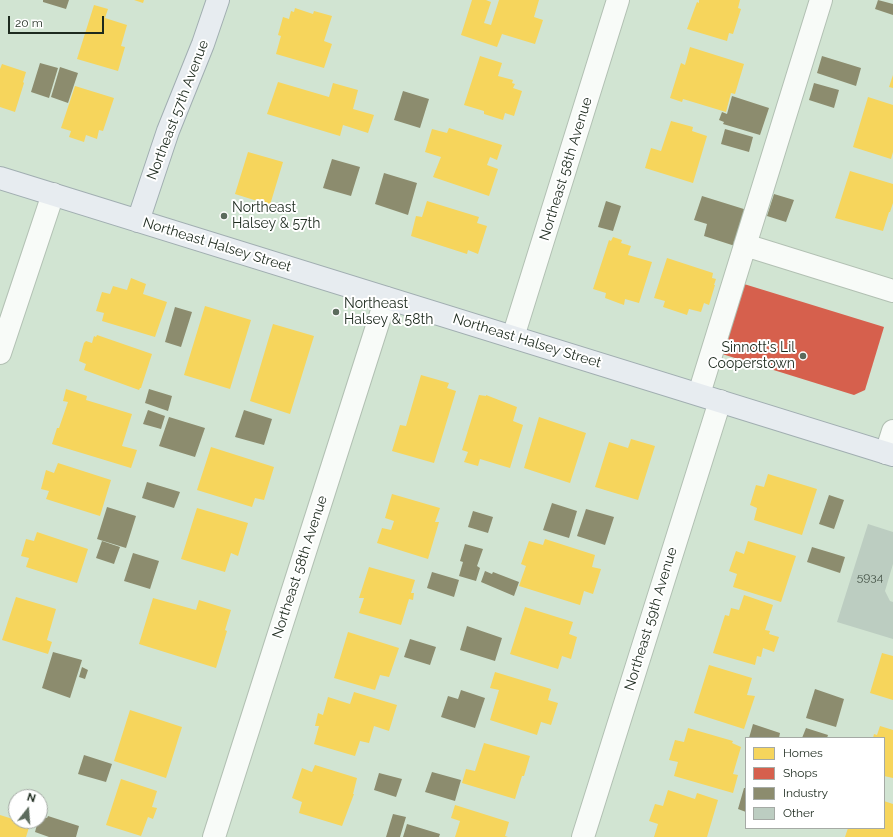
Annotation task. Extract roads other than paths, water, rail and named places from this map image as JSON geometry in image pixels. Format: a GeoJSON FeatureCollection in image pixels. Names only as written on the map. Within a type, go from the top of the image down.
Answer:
{"type":"FeatureCollection","features":[{"type":"Feature","properties":{"kind":"main road","name":"Northeast 57th Avenue"},"geometry":{"type":"LineString","coordinates":[[138,221],[168,130],[203,44],[218,0]]}},
{"type":"Feature","properties":{"kind":"main road","name":"Northeast Halsey Street"},"geometry":{"type":"LineString","coordinates":[[0,178],[890,454]]}},
{"type":"Feature","properties":{"kind":"street","name":"Northeast 58th Avenue"},"geometry":{"type":"LineString","coordinates":[[513,337],[618,0]]}},
{"type":"Feature","properties":{"kind":"street"},"geometry":{"type":"LineString","coordinates":[[699,394],[820,0]]}},
{"type":"Feature","properties":{"kind":"street"},"geometry":{"type":"LineString","coordinates":[[0,353],[53,194]]}},
{"type":"Feature","properties":{"kind":"street"},"geometry":{"type":"LineString","coordinates":[[745,245],[893,291]]}},
{"type":"Feature","properties":{"kind":"street","name":"Northeast 58th Avenue"},"geometry":{"type":"LineString","coordinates":[[214,837],[386,298]]}},
{"type":"Feature","properties":{"kind":"street","name":"Northeast 59th Avenue"},"geometry":{"type":"LineString","coordinates":[[583,837],[720,401]]}},
{"type":"Feature","properties":{"kind":"street"},"geometry":{"type":"LineString","coordinates":[[890,454],[893,431]]}},
{"type":"Feature","properties":{"kind":"place","name":"Northeast Halsey & 57th"},"geometry":{"type":"Point","coordinates":[224,216]}},
{"type":"Feature","properties":{"kind":"place","name":"Northeast Halsey & 58th"},"geometry":{"type":"Point","coordinates":[336,312]}},
{"type":"Feature","properties":{"kind":"place","name":"Sinnott's Lil Cooperstown"},"geometry":{"type":"Point","coordinates":[803,356]}}]}
